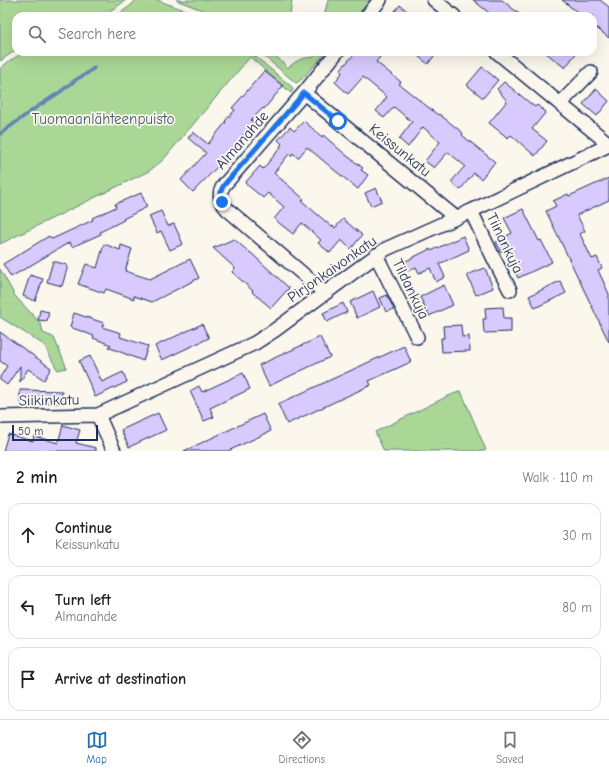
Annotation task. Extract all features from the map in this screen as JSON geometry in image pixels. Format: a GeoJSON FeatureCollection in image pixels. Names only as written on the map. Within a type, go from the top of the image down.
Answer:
{"type":"FeatureCollection","features":[{"type":"Feature","properties":{"kind":"street"},"geometry":{"type":"LineString","coordinates":[[370,12],[380,0]]}},
{"type":"Feature","properties":{"kind":"street"},"geometry":{"type":"LineString","coordinates":[[434,0],[449,12]]}},
{"type":"Feature","properties":{"kind":"street","name":"Almanahde"},"geometry":{"type":"LineString","coordinates":[[325,293],[227,209],[223,205],[220,197],[224,185],[304,93],[334,56]]}},
{"type":"Feature","properties":{"kind":"street"},"geometry":{"type":"LineString","coordinates":[[502,56],[609,144]]}},
{"type":"Feature","properties":{"kind":"street"},"geometry":{"type":"LineString","coordinates":[[560,104],[591,72]]}},
{"type":"Feature","properties":{"kind":"street","name":"Keissunkatu"},"geometry":{"type":"LineString","coordinates":[[304,93],[456,218]]}},
{"type":"Feature","properties":{"kind":"street","name":"Pirjonkaivonkatu"},"geometry":{"type":"LineString","coordinates":[[98,415],[255,343],[275,330],[376,255],[609,144]]}},
{"type":"Feature","properties":{"kind":"street","name":"Tiinankuja"},"geometry":{"type":"LineString","coordinates":[[471,211],[510,290]]}},
{"type":"Feature","properties":{"kind":"street","name":"Tildankuja"},"geometry":{"type":"LineString","coordinates":[[376,255],[417,337]]}},
{"type":"Feature","properties":{"kind":"street"},"geometry":{"type":"LineString","coordinates":[[98,415],[114,451]]}},
{"type":"Feature","properties":{"kind":"street","name":"Siikinkatu"},"geometry":{"type":"LineString","coordinates":[[0,417],[98,415]]}},
{"type":"Feature","properties":{"kind":"green space"},"geometry":{"type":"Polygon","coordinates":[[[0,0],[126,0],[106,12],[12,12],[12,53],[0,61],[0,0]]]}},
{"type":"Feature","properties":{"kind":"green space"},"geometry":{"type":"Polygon","coordinates":[[[136,0],[157,0],[189,12],[122,12],[136,0]]]}},
{"type":"Feature","properties":{"kind":"green space"},"geometry":{"type":"Polygon","coordinates":[[[176,0],[292,0],[290,12],[206,12],[176,0]]]}},
{"type":"Feature","properties":{"kind":"green space"},"geometry":{"type":"Polygon","coordinates":[[[328,0],[373,0],[362,12],[325,12],[328,0]]]}},
{"type":"Feature","properties":{"kind":"green space","name":"Tuomaanlähteenpuisto"},"geometry":{"type":"Polygon","coordinates":[[[18,56],[255,56],[292,87],[293,90],[291,93],[250,57],[163,160],[149,171],[0,244],[0,69],[18,56]]]}},
{"type":"Feature","properties":{"kind":"green space"},"geometry":{"type":"Polygon","coordinates":[[[264,56],[276,56],[288,68],[300,60],[314,56],[322,56],[302,79],[296,83],[264,56]]]}},
{"type":"Feature","properties":{"kind":"green space"},"geometry":{"type":"Polygon","coordinates":[[[0,269],[15,296],[41,324],[43,333],[54,338],[66,368],[58,370],[44,345],[0,317],[0,269]]]}},
{"type":"Feature","properties":{"kind":"green space"},"geometry":{"type":"Polygon","coordinates":[[[461,391],[486,450],[384,451],[375,432],[461,391]]]}},
{"type":"Feature","properties":{"kind":"building"},"geometry":{"type":"Polygon","coordinates":[[[473,0],[502,0],[517,12],[488,12],[473,0]]]}},
{"type":"Feature","properties":{"kind":"building"},"geometry":{"type":"Polygon","coordinates":[[[562,0],[600,0],[609,7],[609,38],[597,28],[597,12],[577,12],[562,0]]]}},
{"type":"Feature","properties":{"kind":"building"},"geometry":{"type":"Polygon","coordinates":[[[400,5],[408,12],[394,12],[400,5]]]}},
{"type":"Feature","properties":{"kind":"building"},"geometry":{"type":"Polygon","coordinates":[[[352,56],[379,56],[380,57],[376,62],[401,82],[399,84],[463,133],[462,135],[495,162],[481,179],[474,173],[460,190],[451,182],[465,166],[448,152],[434,168],[425,161],[440,142],[423,127],[408,147],[399,139],[412,122],[394,107],[384,118],[376,111],[387,97],[363,77],[348,94],[335,82],[342,73],[340,70],[352,56]]]}},
{"type":"Feature","properties":{"kind":"building"},"geometry":{"type":"Polygon","coordinates":[[[418,56],[434,56],[428,64],[418,56]]]}},
{"type":"Feature","properties":{"kind":"building"},"geometry":{"type":"Polygon","coordinates":[[[550,56],[574,56],[565,68],[550,56]]]}},
{"type":"Feature","properties":{"kind":"building"},"geometry":{"type":"Polygon","coordinates":[[[482,67],[498,80],[483,98],[467,85],[482,67]]]}},
{"type":"Feature","properties":{"kind":"building"},"geometry":{"type":"Polygon","coordinates":[[[264,71],[283,86],[264,109],[263,108],[251,120],[254,123],[219,165],[193,192],[181,180],[206,153],[188,138],[193,132],[208,144],[235,110],[232,108],[264,71]]]}},
{"type":"Feature","properties":{"kind":"building"},"geometry":{"type":"Polygon","coordinates":[[[504,82],[535,107],[537,105],[546,112],[532,129],[547,141],[535,156],[511,135],[508,138],[489,123],[507,101],[497,89],[504,82]]]}},
{"type":"Feature","properties":{"kind":"building"},"geometry":{"type":"Polygon","coordinates":[[[596,89],[609,101],[597,116],[583,104],[596,89]]]}},
{"type":"Feature","properties":{"kind":"building"},"geometry":{"type":"Polygon","coordinates":[[[304,121],[322,137],[323,135],[363,168],[361,170],[368,175],[358,189],[307,147],[298,158],[293,153],[291,156],[289,154],[274,173],[304,199],[302,201],[332,227],[333,226],[335,228],[343,219],[362,235],[351,249],[341,240],[330,253],[318,243],[321,240],[302,223],[293,234],[274,219],[284,207],[268,193],[263,198],[245,183],[260,166],[263,169],[281,147],[280,146],[282,144],[278,140],[290,127],[294,131],[304,121]]]}},
{"type":"Feature","properties":{"kind":"building"},"geometry":{"type":"Polygon","coordinates":[[[609,178],[609,200],[577,215],[585,231],[580,234],[592,259],[597,257],[602,268],[598,270],[609,294],[609,342],[546,211],[556,206],[553,201],[568,194],[569,196],[609,178]]]}},
{"type":"Feature","properties":{"kind":"building"},"geometry":{"type":"Polygon","coordinates":[[[376,188],[382,201],[371,206],[365,193],[376,188]]]}},
{"type":"Feature","properties":{"kind":"building"},"geometry":{"type":"Polygon","coordinates":[[[141,193],[147,207],[100,232],[101,234],[72,247],[70,242],[11,277],[3,264],[49,236],[52,239],[93,220],[92,218],[116,207],[115,204],[141,193]]]}},
{"type":"Feature","properties":{"kind":"building"},"geometry":{"type":"Polygon","coordinates":[[[523,209],[539,241],[541,240],[552,262],[518,278],[505,250],[501,252],[496,242],[512,233],[504,218],[523,209]]]}},
{"type":"Feature","properties":{"kind":"building"},"geometry":{"type":"Polygon","coordinates":[[[161,211],[168,226],[174,224],[183,244],[170,250],[161,231],[157,233],[149,216],[161,211]]]}},
{"type":"Feature","properties":{"kind":"building"},"geometry":{"type":"Polygon","coordinates":[[[463,236],[469,250],[439,264],[445,277],[436,282],[430,268],[419,273],[416,267],[408,271],[404,262],[430,249],[431,251],[463,236]]]}},
{"type":"Feature","properties":{"kind":"building"},"geometry":{"type":"Polygon","coordinates":[[[234,239],[289,288],[271,308],[232,272],[235,268],[213,248],[234,239]]]}},
{"type":"Feature","properties":{"kind":"building"},"geometry":{"type":"Polygon","coordinates":[[[104,244],[120,250],[121,245],[132,249],[125,271],[150,279],[190,259],[199,278],[152,302],[134,296],[134,299],[106,289],[104,293],[78,284],[86,264],[97,268],[104,244]]]}},
{"type":"Feature","properties":{"kind":"building"},"geometry":{"type":"Polygon","coordinates":[[[53,261],[67,265],[62,286],[47,282],[53,261]]]}},
{"type":"Feature","properties":{"kind":"building"},"geometry":{"type":"Polygon","coordinates":[[[485,268],[493,288],[476,295],[467,275],[485,268]]]}},
{"type":"Feature","properties":{"kind":"building"},"geometry":{"type":"Polygon","coordinates":[[[30,275],[43,279],[35,301],[23,296],[30,275]]]}},
{"type":"Feature","properties":{"kind":"building"},"geometry":{"type":"Polygon","coordinates":[[[560,281],[566,293],[535,308],[529,296],[560,281]]]}},
{"type":"Feature","properties":{"kind":"building"},"geometry":{"type":"Polygon","coordinates":[[[444,285],[453,305],[429,316],[420,297],[444,285]]]}},
{"type":"Feature","properties":{"kind":"building"},"geometry":{"type":"Polygon","coordinates":[[[373,291],[380,307],[357,318],[350,302],[373,291]]]}},
{"type":"Feature","properties":{"kind":"building"},"geometry":{"type":"Polygon","coordinates":[[[387,295],[394,309],[386,312],[380,298],[387,295]]]}},
{"type":"Feature","properties":{"kind":"building"},"geometry":{"type":"Polygon","coordinates":[[[343,303],[347,312],[327,322],[323,313],[343,303]]]}},
{"type":"Feature","properties":{"kind":"building"},"geometry":{"type":"Polygon","coordinates":[[[503,307],[504,318],[511,318],[511,332],[484,333],[483,319],[486,319],[485,308],[503,307]]]}},
{"type":"Feature","properties":{"kind":"building"},"geometry":{"type":"Polygon","coordinates":[[[40,310],[49,312],[47,321],[38,320],[40,310]]]}},
{"type":"Feature","properties":{"kind":"building"},"geometry":{"type":"Polygon","coordinates":[[[74,313],[104,323],[102,327],[121,333],[120,337],[148,346],[143,361],[108,347],[111,345],[93,338],[94,336],[70,327],[74,313]]]}},
{"type":"Feature","properties":{"kind":"building"},"geometry":{"type":"Polygon","coordinates":[[[202,324],[209,338],[162,360],[155,346],[202,324]]]}},
{"type":"Feature","properties":{"kind":"building"},"geometry":{"type":"Polygon","coordinates":[[[461,325],[462,337],[469,336],[470,351],[442,352],[441,338],[444,338],[443,326],[461,325]]]}},
{"type":"Feature","properties":{"kind":"building"},"geometry":{"type":"Polygon","coordinates":[[[0,332],[51,368],[44,380],[28,369],[20,382],[20,366],[7,385],[0,380],[0,377],[7,366],[0,361],[0,332]]]}},
{"type":"Feature","properties":{"kind":"building"},"geometry":{"type":"Polygon","coordinates":[[[320,337],[330,357],[269,386],[259,365],[320,337]]]}},
{"type":"Feature","properties":{"kind":"building"},"geometry":{"type":"Polygon","coordinates":[[[404,346],[411,362],[369,381],[371,385],[287,424],[278,404],[404,346]]]}},
{"type":"Feature","properties":{"kind":"building"},"geometry":{"type":"Polygon","coordinates":[[[90,356],[102,382],[123,372],[127,382],[95,397],[79,361],[90,356]]]}},
{"type":"Feature","properties":{"kind":"building"},"geometry":{"type":"Polygon","coordinates":[[[243,373],[250,389],[210,408],[214,417],[204,421],[190,391],[199,386],[202,392],[243,373]]]}},
{"type":"Feature","properties":{"kind":"building"},"geometry":{"type":"Polygon","coordinates":[[[20,390],[62,391],[62,403],[20,403],[20,390]]]}},
{"type":"Feature","properties":{"kind":"building"},"geometry":{"type":"Polygon","coordinates":[[[158,413],[166,430],[129,447],[121,430],[158,413]]]}},
{"type":"Feature","properties":{"kind":"building"},"geometry":{"type":"Polygon","coordinates":[[[263,414],[271,431],[228,451],[184,451],[263,414]]]}},
{"type":"Feature","properties":{"kind":"building"},"geometry":{"type":"Polygon","coordinates":[[[63,425],[80,430],[76,443],[96,448],[96,451],[3,451],[8,434],[33,441],[34,436],[58,443],[63,425]]]}},
{"type":"Feature","properties":{"kind":"waterway"},"geometry":{"type":"LineString","coordinates":[[0,134],[94,68]]}},
{"type":"Feature","properties":{"kind":"route"},"geometry":{"type":"LineString","coordinates":[[222,202],[220,193],[224,185],[304,93],[338,121]]}}]}
